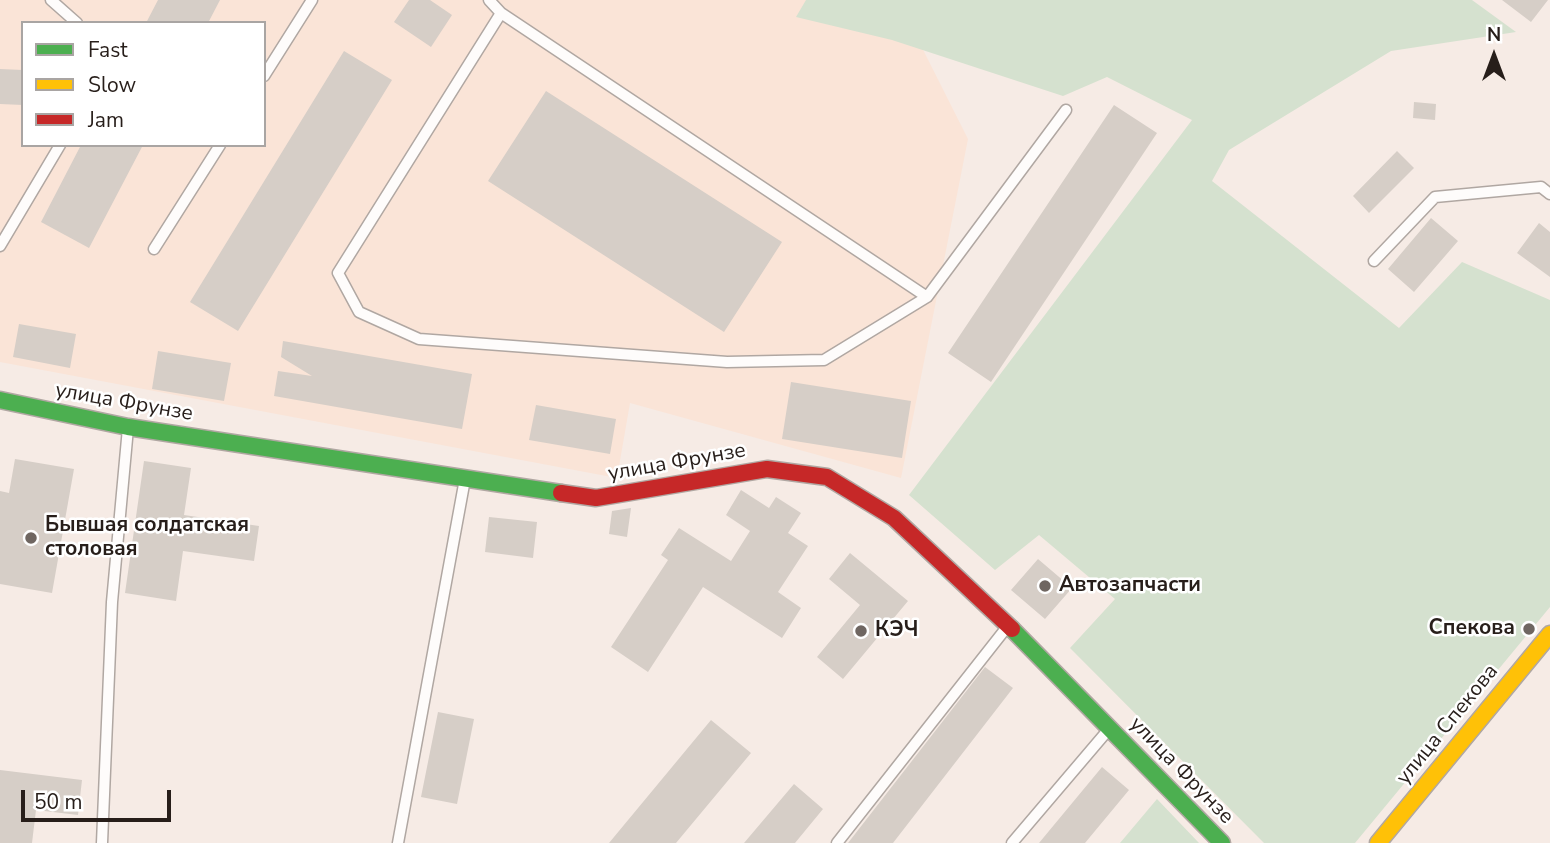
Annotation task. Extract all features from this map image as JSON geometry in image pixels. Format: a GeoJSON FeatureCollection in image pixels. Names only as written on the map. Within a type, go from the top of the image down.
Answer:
{"type":"FeatureCollection","features":[{"type":"Feature","properties":{"kind":"street","name":"улица Фрунзе"},"geometry":{"type":"LineString","coordinates":[[0,400],[128,427],[596,498],[767,469],[827,477],[894,518],[1010,624],[1222,843]]}},
{"type":"Feature","properties":{"kind":"street","name":"улица Спекова"},"geometry":{"type":"LineString","coordinates":[[1378,843],[1550,634]]}},
{"type":"Feature","properties":{"kind":"lane"},"geometry":{"type":"LineString","coordinates":[[51,0],[75,21]]}},
{"type":"Feature","properties":{"kind":"lane"},"geometry":{"type":"LineString","coordinates":[[266,73],[312,0]]}},
{"type":"Feature","properties":{"kind":"lane"},"geometry":{"type":"LineString","coordinates":[[489,0],[501,13],[927,297]]}},
{"type":"Feature","properties":{"kind":"lane"},"geometry":{"type":"LineString","coordinates":[[501,13],[338,273],[359,312],[419,339],[727,362],[824,360],[927,297],[1066,110]]}},
{"type":"Feature","properties":{"kind":"lane"},"geometry":{"type":"LineString","coordinates":[[0,246],[59,147]]}},
{"type":"Feature","properties":{"kind":"lane"},"geometry":{"type":"LineString","coordinates":[[154,249],[219,147]]}},
{"type":"Feature","properties":{"kind":"lane"},"geometry":{"type":"LineString","coordinates":[[1374,261],[1435,197],[1541,187],[1550,194]]}},
{"type":"Feature","properties":{"kind":"lane"},"geometry":{"type":"LineString","coordinates":[[102,843],[112,602],[128,427]]}},
{"type":"Feature","properties":{"kind":"lane"},"geometry":{"type":"LineString","coordinates":[[398,843],[466,478]]}},
{"type":"Feature","properties":{"kind":"lane"},"geometry":{"type":"LineString","coordinates":[[837,843],[1010,624]]}},
{"type":"Feature","properties":{"kind":"lane"},"geometry":{"type":"LineString","coordinates":[[1012,843],[1110,727]]}},
{"type":"Feature","properties":{"kind":"shaded area"},"geometry":{"type":"Polygon","coordinates":[[[0,0],[898,0],[968,139],[901,478],[630,403],[617,478],[0,362],[0,0]]]}},
{"type":"Feature","properties":{"kind":"green space"},"geometry":{"type":"Polygon","coordinates":[[[806,0],[1472,0],[1516,32],[1391,51],[1229,150],[1212,181],[1399,328],[1462,262],[1550,300],[1550,607],[1355,843],[1264,843],[1070,648],[1115,599],[1039,535],[995,570],[909,495],[1192,120],[1107,77],[1063,96],[892,40],[796,17],[806,0]]]}},
{"type":"Feature","properties":{"kind":"green space"},"geometry":{"type":"Polygon","coordinates":[[[1157,799],[1199,843],[1120,843],[1157,799]]]}},
{"type":"Feature","properties":{"kind":"building"},"geometry":{"type":"Polygon","coordinates":[[[158,0],[220,0],[209,21],[147,21],[158,0]]]}},
{"type":"Feature","properties":{"kind":"building"},"geometry":{"type":"Polygon","coordinates":[[[409,0],[430,0],[452,15],[431,47],[394,22],[409,0]]]}},
{"type":"Feature","properties":{"kind":"building"},"geometry":{"type":"Polygon","coordinates":[[[1502,0],[1548,0],[1531,22],[1502,0]]]}},
{"type":"Feature","properties":{"kind":"building"},"geometry":{"type":"Polygon","coordinates":[[[344,51],[392,80],[238,331],[190,302],[344,51]]]}},
{"type":"Feature","properties":{"kind":"building"},"geometry":{"type":"Polygon","coordinates":[[[0,69],[21,70],[21,105],[0,104],[0,69]]]}},
{"type":"Feature","properties":{"kind":"building"},"geometry":{"type":"Polygon","coordinates":[[[546,91],[782,242],[724,332],[488,181],[546,91]]]}},
{"type":"Feature","properties":{"kind":"building"},"geometry":{"type":"Polygon","coordinates":[[[1414,102],[1436,104],[1435,120],[1413,118],[1414,102]]]}},
{"type":"Feature","properties":{"kind":"building"},"geometry":{"type":"Polygon","coordinates":[[[1114,105],[1157,133],[991,382],[948,353],[1114,105]]]}},
{"type":"Feature","properties":{"kind":"building"},"geometry":{"type":"Polygon","coordinates":[[[80,147],[142,147],[89,248],[41,222],[80,147]]]}},
{"type":"Feature","properties":{"kind":"building"},"geometry":{"type":"Polygon","coordinates":[[[1397,151],[1414,168],[1369,213],[1353,196],[1397,151]]]}},
{"type":"Feature","properties":{"kind":"building"},"geometry":{"type":"Polygon","coordinates":[[[1431,218],[1458,241],[1414,292],[1388,269],[1431,218]]]}},
{"type":"Feature","properties":{"kind":"building"},"geometry":{"type":"Polygon","coordinates":[[[1539,223],[1550,232],[1550,277],[1517,253],[1539,223]]]}},
{"type":"Feature","properties":{"kind":"building"},"geometry":{"type":"Polygon","coordinates":[[[19,324],[76,334],[70,368],[13,357],[19,324]]]}},
{"type":"Feature","properties":{"kind":"building"},"geometry":{"type":"Polygon","coordinates":[[[283,341],[472,374],[462,429],[274,396],[278,371],[312,376],[281,357],[283,341]]]}},
{"type":"Feature","properties":{"kind":"building"},"geometry":{"type":"Polygon","coordinates":[[[158,351],[231,363],[224,401],[152,389],[158,351]]]}},
{"type":"Feature","properties":{"kind":"building"},"geometry":{"type":"Polygon","coordinates":[[[791,382],[911,401],[902,458],[782,439],[791,382]]]}},
{"type":"Feature","properties":{"kind":"building"},"geometry":{"type":"Polygon","coordinates":[[[536,405],[616,419],[610,454],[529,440],[536,405]]]}},
{"type":"Feature","properties":{"kind":"building","name":"Бывшая солдатская столовая"},"geometry":{"type":"Polygon","coordinates":[[[15,459],[74,469],[52,593],[0,584],[0,491],[9,493],[15,459]]]}},
{"type":"Feature","properties":{"kind":"building"},"geometry":{"type":"Polygon","coordinates":[[[144,461],[191,468],[184,515],[259,526],[254,561],[183,551],[176,601],[125,593],[144,461]]]}},
{"type":"Feature","properties":{"kind":"building"},"geometry":{"type":"Polygon","coordinates":[[[741,490],[769,508],[776,497],[801,513],[788,533],[808,546],[778,592],[801,608],[782,638],[703,587],[648,672],[611,647],[668,560],[661,555],[679,528],[731,561],[750,531],[726,515],[741,490]]]}},
{"type":"Feature","properties":{"kind":"building"},"geometry":{"type":"Polygon","coordinates":[[[631,508],[627,537],[609,534],[612,511],[631,508]]]}},
{"type":"Feature","properties":{"kind":"building"},"geometry":{"type":"Polygon","coordinates":[[[489,517],[537,522],[533,558],[485,552],[489,517]]]}},
{"type":"Feature","properties":{"kind":"building","name":"КЭЧ"},"geometry":{"type":"Polygon","coordinates":[[[850,553],[908,601],[843,679],[817,657],[860,605],[829,579],[850,553]]]}},
{"type":"Feature","properties":{"kind":"building"},"geometry":{"type":"Polygon","coordinates":[[[1038,559],[1072,588],[1045,619],[1011,590],[1038,559]]]}},
{"type":"Feature","properties":{"kind":"building"},"geometry":{"type":"Polygon","coordinates":[[[985,667],[1013,688],[893,843],[848,843],[985,667]]]}},
{"type":"Feature","properties":{"kind":"building"},"geometry":{"type":"Polygon","coordinates":[[[438,712],[474,719],[457,804],[421,797],[438,712]]]}},
{"type":"Feature","properties":{"kind":"building"},"geometry":{"type":"Polygon","coordinates":[[[711,720],[751,753],[676,843],[609,843],[711,720]]]}},
{"type":"Feature","properties":{"kind":"building"},"geometry":{"type":"Polygon","coordinates":[[[1102,767],[1129,790],[1085,843],[1039,843],[1102,767]]]}},
{"type":"Feature","properties":{"kind":"building"},"geometry":{"type":"Polygon","coordinates":[[[0,770],[82,780],[78,815],[36,810],[32,843],[0,843],[0,770]]]}},
{"type":"Feature","properties":{"kind":"building"},"geometry":{"type":"Polygon","coordinates":[[[794,784],[823,809],[795,843],[744,843],[794,784]]]}},
{"type":"Feature","properties":{"kind":"traffic: fast"},"geometry":{"type":"LineString","coordinates":[[0,400],[128,427],[561,493]]}},
{"type":"Feature","properties":{"kind":"traffic: fast"},"geometry":{"type":"LineString","coordinates":[[1012,629],[1222,843]]}},
{"type":"Feature","properties":{"kind":"traffic: slow"},"geometry":{"type":"LineString","coordinates":[[1378,843],[1550,634]]}},
{"type":"Feature","properties":{"kind":"traffic: jam"},"geometry":{"type":"LineString","coordinates":[[561,493],[596,498],[767,469],[827,477],[894,518],[1012,629]]}},
{"type":"Feature","properties":{"kind":"place","name":"Бывшая солдатская столовая"},"geometry":{"type":"Point","coordinates":[31,538]}},
{"type":"Feature","properties":{"kind":"place","name":"Автозапчасти"},"geometry":{"type":"Point","coordinates":[1045,586]}},
{"type":"Feature","properties":{"kind":"place","name":"Спекова"},"geometry":{"type":"Point","coordinates":[1529,629]}},
{"type":"Feature","properties":{"kind":"place","name":"КЭЧ"},"geometry":{"type":"Point","coordinates":[861,631]}}]}
